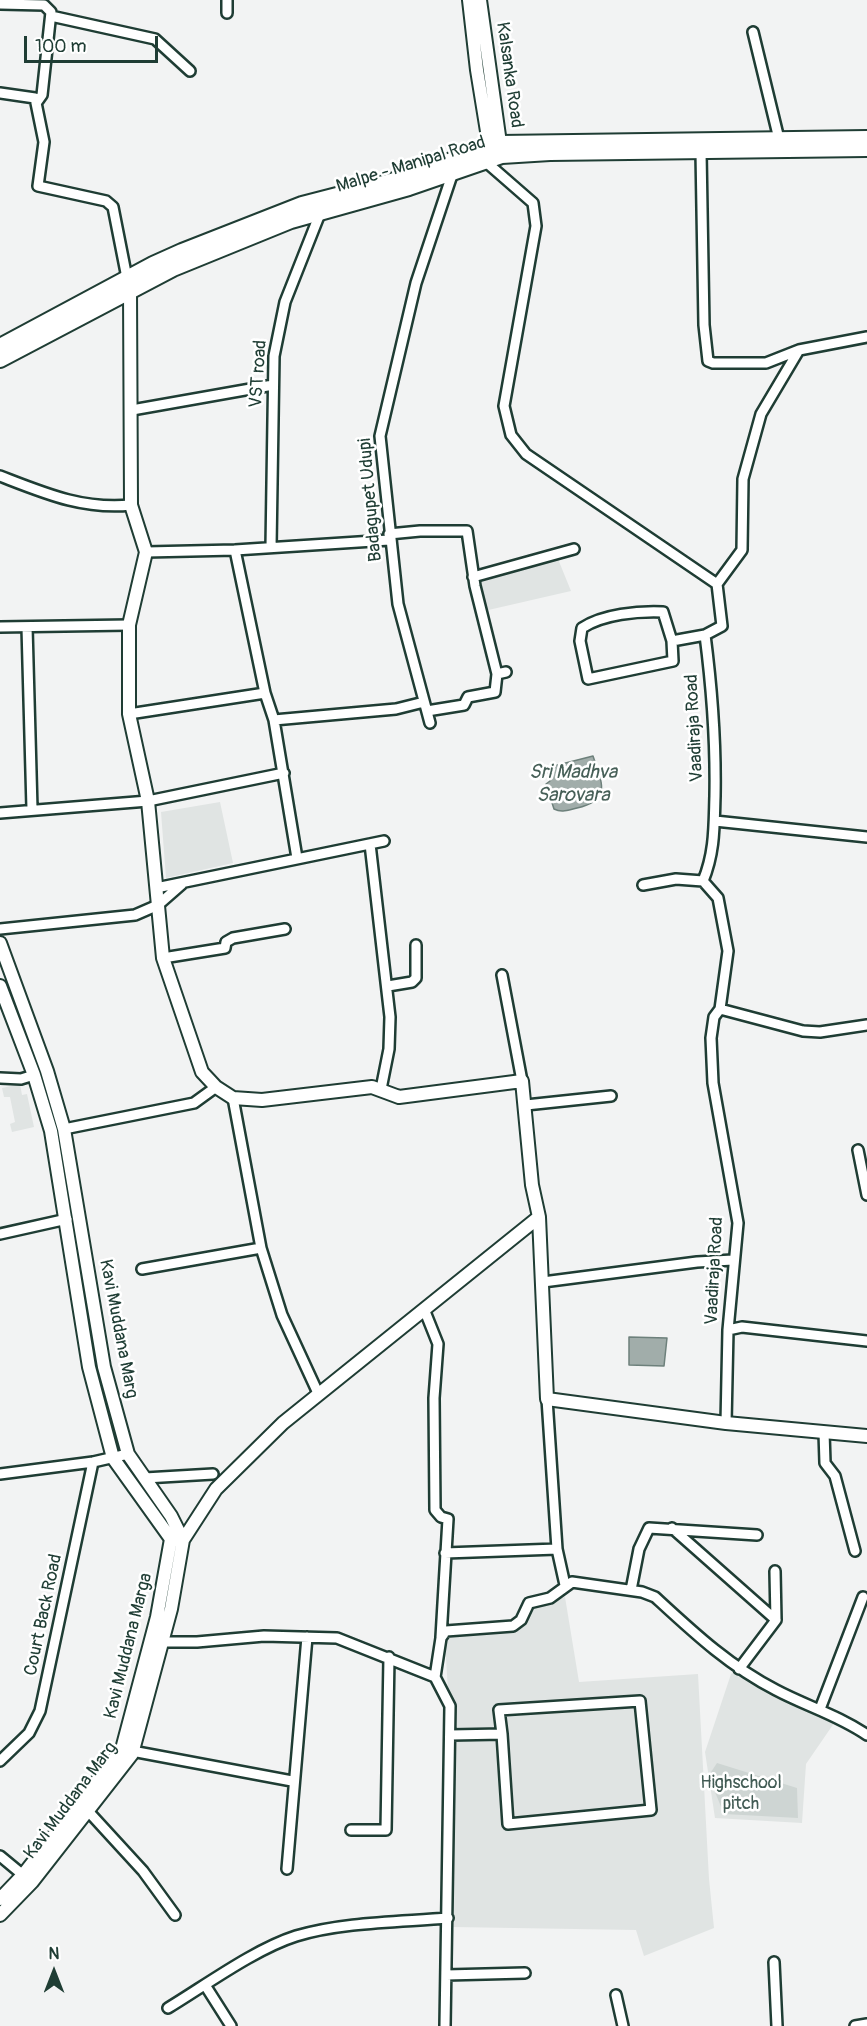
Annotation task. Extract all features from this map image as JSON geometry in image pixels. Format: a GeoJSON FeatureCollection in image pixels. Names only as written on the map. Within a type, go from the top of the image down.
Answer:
{"type":"FeatureCollection","features":[{"type":"Feature","properties":{"kind":"highway","name":"Malpe - Manipal Road"},"geometry":{"type":"LineString","coordinates":[[0,360],[129,285],[182,251],[302,204],[494,153],[779,139],[867,138]]}},
{"type":"Feature","properties":{"kind":"highway","name":"Malpe - Manipal Road"},"geometry":{"type":"LineString","coordinates":[[0,346],[129,285],[321,211],[409,188],[453,172],[494,153],[867,149]]}},
{"type":"Feature","properties":{"kind":"main road"},"geometry":{"type":"LineString","coordinates":[[469,0],[494,153]]}},
{"type":"Feature","properties":{"kind":"main road","name":"Kalsanka Road"},"geometry":{"type":"LineString","coordinates":[[480,0],[494,153]]}},
{"type":"Feature","properties":{"kind":"main road"},"geometry":{"type":"LineString","coordinates":[[129,285],[132,410],[131,505],[146,552],[129,625],[129,714],[147,801],[163,958],[190,1045],[202,1072],[216,1087],[233,1098],[273,1099],[372,1087],[381,1089],[391,1096],[399,1097],[522,1081],[532,1185],[539,1217],[547,1399],[726,1423],[867,1436]]}},
{"type":"Feature","properties":{"kind":"main road","name":"Kavi Muddana Marg"},"geometry":{"type":"LineString","coordinates":[[0,943],[47,1071],[64,1129],[104,1367],[128,1454],[171,1516],[177,1540],[163,1642],[132,1751],[32,1882],[0,1915]]}},
{"type":"Feature","properties":{"kind":"main road","name":"Kavi Muddana Marg"},"geometry":{"type":"LineString","coordinates":[[0,986],[34,1075],[51,1131],[67,1219],[89,1367],[113,1458],[177,1540]]}},
{"type":"Feature","properties":{"kind":"main road"},"geometry":{"type":"LineString","coordinates":[[177,1540],[216,1490],[283,1423],[539,1217]]}},
{"type":"Feature","properties":{"kind":"main road","name":"Kavi Muddana Marga"},"geometry":{"type":"LineString","coordinates":[[0,1899],[23,1875],[122,1749],[177,1540]]}},
{"type":"Feature","properties":{"kind":"street"},"geometry":{"type":"LineString","coordinates":[[227,0],[227,13]]}},
{"type":"Feature","properties":{"kind":"street"},"geometry":{"type":"LineString","coordinates":[[0,4],[44,5],[49,8],[51,16],[42,95],[37,102]]}},
{"type":"Feature","properties":{"kind":"street"},"geometry":{"type":"LineString","coordinates":[[51,16],[155,39],[190,71]]}},
{"type":"Feature","properties":{"kind":"street"},"geometry":{"type":"LineString","coordinates":[[753,32],[779,139]]}},
{"type":"Feature","properties":{"kind":"street"},"geometry":{"type":"LineString","coordinates":[[0,93],[32,96],[37,102],[44,142],[38,186],[110,203],[115,211],[129,285]]}},
{"type":"Feature","properties":{"kind":"street"},"geometry":{"type":"LineString","coordinates":[[701,152],[704,325],[708,361],[713,363],[766,363],[799,350],[867,337]]}},
{"type":"Feature","properties":{"kind":"street"},"geometry":{"type":"LineString","coordinates":[[494,153],[533,203],[536,226],[504,406],[511,435],[526,454],[717,584]]}},
{"type":"Feature","properties":{"kind":"street","name":"Badagupet Udupi"},"geometry":{"type":"LineString","coordinates":[[430,723],[398,604],[389,537],[380,436],[416,283],[453,172]]}},
{"type":"Feature","properties":{"kind":"street","name":"VST road"},"geometry":{"type":"LineString","coordinates":[[271,547],[274,356],[285,302],[321,211]]}},
{"type":"Feature","properties":{"kind":"street"},"geometry":{"type":"LineString","coordinates":[[672,641],[705,635],[722,626],[717,584],[742,550],[743,479],[761,414],[799,350]]}},
{"type":"Feature","properties":{"kind":"street"},"geometry":{"type":"LineString","coordinates":[[132,410],[273,385]]}},
{"type":"Feature","properties":{"kind":"street"},"geometry":{"type":"LineString","coordinates":[[0,476],[64,500],[105,507],[131,505]]}},
{"type":"Feature","properties":{"kind":"street"},"geometry":{"type":"LineString","coordinates":[[146,552],[235,550],[389,537],[420,531],[467,531],[473,577],[501,673],[495,692],[468,697],[464,705],[425,706],[274,720]]}},
{"type":"Feature","properties":{"kind":"street"},"geometry":{"type":"LineString","coordinates":[[473,577],[574,549]]}},
{"type":"Feature","properties":{"kind":"street"},"geometry":{"type":"LineString","coordinates":[[235,550],[265,693],[274,720],[297,858]]}},
{"type":"Feature","properties":{"kind":"street"},"geometry":{"type":"LineString","coordinates":[[644,611],[663,612],[672,641],[672,661],[588,679],[580,641],[582,628],[590,623],[644,611]]}},
{"type":"Feature","properties":{"kind":"street"},"geometry":{"type":"LineString","coordinates":[[0,627],[129,625]]}},
{"type":"Feature","properties":{"kind":"street"},"geometry":{"type":"LineString","coordinates":[[27,627],[32,809]]}},
{"type":"Feature","properties":{"kind":"street","name":"Vaadiraja Road"},"geometry":{"type":"LineString","coordinates":[[705,635],[714,706],[715,821],[710,864],[703,881],[718,898],[728,951],[720,1009],[714,1017],[713,1083],[738,1223],[728,1330],[726,1423]]}},
{"type":"Feature","properties":{"kind":"street"},"geometry":{"type":"LineString","coordinates":[[129,714],[265,693]]}},
{"type":"Feature","properties":{"kind":"street"},"geometry":{"type":"LineString","coordinates":[[0,813],[147,801],[284,773]]}},
{"type":"Feature","properties":{"kind":"street"},"geometry":{"type":"LineString","coordinates":[[715,821],[867,837]]}},
{"type":"Feature","properties":{"kind":"street"},"geometry":{"type":"LineString","coordinates":[[156,888],[384,841]]}},
{"type":"Feature","properties":{"kind":"street"},"geometry":{"type":"LineString","coordinates":[[370,844],[388,986],[389,1049],[381,1089]]}},
{"type":"Feature","properties":{"kind":"street"},"geometry":{"type":"LineString","coordinates":[[643,885],[676,879],[703,881]]}},
{"type":"Feature","properties":{"kind":"street"},"geometry":{"type":"LineString","coordinates":[[0,929],[135,915],[158,905],[185,882]]}},
{"type":"Feature","properties":{"kind":"street"},"geometry":{"type":"LineString","coordinates":[[163,958],[225,948],[226,942],[233,938],[285,929]]}},
{"type":"Feature","properties":{"kind":"street"},"geometry":{"type":"LineString","coordinates":[[388,986],[412,982],[416,978],[416,945]]}},
{"type":"Feature","properties":{"kind":"street"},"geometry":{"type":"LineString","coordinates":[[502,975],[522,1081]]}},
{"type":"Feature","properties":{"kind":"street"},"geometry":{"type":"LineString","coordinates":[[720,1009],[803,1031],[820,1032],[867,1025]]}},
{"type":"Feature","properties":{"kind":"street"},"geometry":{"type":"LineString","coordinates":[[0,1078],[21,1079],[34,1075]]}},
{"type":"Feature","properties":{"kind":"street"},"geometry":{"type":"LineString","coordinates":[[64,1129],[194,1103],[216,1087]]}},
{"type":"Feature","properties":{"kind":"street"},"geometry":{"type":"LineString","coordinates":[[526,1105],[611,1096]]}},
{"type":"Feature","properties":{"kind":"street"},"geometry":{"type":"LineString","coordinates":[[233,1098],[261,1248],[282,1315],[318,1394]]}},
{"type":"Feature","properties":{"kind":"street"},"geometry":{"type":"LineString","coordinates":[[858,1150],[867,1195]]}},
{"type":"Feature","properties":{"kind":"street"},"geometry":{"type":"LineString","coordinates":[[0,1234],[67,1219]]}},
{"type":"Feature","properties":{"kind":"street"},"geometry":{"type":"LineString","coordinates":[[142,1269],[261,1248]]}},
{"type":"Feature","properties":{"kind":"street"},"geometry":{"type":"LineString","coordinates":[[543,1282],[697,1262],[733,1260]]}},
{"type":"Feature","properties":{"kind":"street"},"geometry":{"type":"LineString","coordinates":[[424,1309],[438,1344],[434,1398],[435,1510],[441,1517],[448,1519],[441,1638],[435,1677],[450,1706],[451,1735],[445,2026]]}},
{"type":"Feature","properties":{"kind":"street"},"geometry":{"type":"LineString","coordinates":[[728,1330],[742,1327],[867,1341]]}},
{"type":"Feature","properties":{"kind":"street"},"geometry":{"type":"LineString","coordinates":[[547,1399],[557,1549],[565,1584]]}},
{"type":"Feature","properties":{"kind":"street"},"geometry":{"type":"LineString","coordinates":[[824,1432],[825,1463],[835,1476],[855,1551]]}},
{"type":"Feature","properties":{"kind":"street"},"geometry":{"type":"LineString","coordinates":[[0,1474],[93,1462],[128,1454]]}},
{"type":"Feature","properties":{"kind":"street","name":"Court Back Road"},"geometry":{"type":"LineString","coordinates":[[0,1761],[29,1733],[40,1711],[93,1462]]}},
{"type":"Feature","properties":{"kind":"street"},"geometry":{"type":"LineString","coordinates":[[145,1478],[213,1474]]}},
{"type":"Feature","properties":{"kind":"street"},"geometry":{"type":"LineString","coordinates":[[631,1590],[639,1549],[649,1528],[757,1535]]}},
{"type":"Feature","properties":{"kind":"street"},"geometry":{"type":"LineString","coordinates":[[672,1528],[776,1620]]}},
{"type":"Feature","properties":{"kind":"street"},"geometry":{"type":"LineString","coordinates":[[445,1553],[557,1549]]}},
{"type":"Feature","properties":{"kind":"street"},"geometry":{"type":"LineString","coordinates":[[739,1669],[776,1620],[775,1571]]}},
{"type":"Feature","properties":{"kind":"street"},"geometry":{"type":"LineString","coordinates":[[441,1638],[446,1631],[456,1629],[518,1624],[529,1603],[550,1598],[565,1584],[578,1581],[631,1590],[655,1597],[699,1638],[739,1669],[777,1691],[820,1708],[867,1735]]}},
{"type":"Feature","properties":{"kind":"street"},"geometry":{"type":"LineString","coordinates":[[820,1708],[863,1597]]}},
{"type":"Feature","properties":{"kind":"street"},"geometry":{"type":"LineString","coordinates":[[163,1642],[197,1642],[264,1636],[337,1638],[435,1677]]}},
{"type":"Feature","properties":{"kind":"street"},"geometry":{"type":"LineString","coordinates":[[287,1869],[292,1781],[307,1636]]}},
{"type":"Feature","properties":{"kind":"street"},"geometry":{"type":"LineString","coordinates":[[351,1830],[386,1830],[389,1657]]}},
{"type":"Feature","properties":{"kind":"street"},"geometry":{"type":"LineString","coordinates":[[640,1701],[651,1810],[508,1824],[502,1734],[500,1710],[640,1701]]}},
{"type":"Feature","properties":{"kind":"street"},"geometry":{"type":"LineString","coordinates":[[451,1735],[502,1734]]}},
{"type":"Feature","properties":{"kind":"street"},"geometry":{"type":"LineString","coordinates":[[132,1751],[292,1781]]}},
{"type":"Feature","properties":{"kind":"street"},"geometry":{"type":"LineString","coordinates":[[88,1811],[143,1871],[175,1915]]}},
{"type":"Feature","properties":{"kind":"street"},"geometry":{"type":"LineString","coordinates":[[0,1857],[23,1875]]}},
{"type":"Feature","properties":{"kind":"street"},"geometry":{"type":"LineString","coordinates":[[168,2008],[272,1946],[297,1936],[326,1929],[448,1918]]}},
{"type":"Feature","properties":{"kind":"street"},"geometry":{"type":"LineString","coordinates":[[774,1962],[777,2026]]}},
{"type":"Feature","properties":{"kind":"street"},"geometry":{"type":"LineString","coordinates":[[446,1975],[525,1973]]}},
{"type":"Feature","properties":{"kind":"street"},"geometry":{"type":"LineString","coordinates":[[205,1985],[231,2026]]}},
{"type":"Feature","properties":{"kind":"street"},"geometry":{"type":"LineString","coordinates":[[616,1995],[623,2026]]}},
{"type":"Feature","properties":{"kind":"street"},"geometry":{"type":"LineString","coordinates":[[855,2026],[867,2024]]}},
{"type":"Feature","properties":{"kind":"shaded area"},"geometry":{"type":"Polygon","coordinates":[[[558,559],[571,591],[484,611],[478,583],[558,559]]]}},
{"type":"Feature","properties":{"kind":"shaded area"},"geometry":{"type":"Polygon","coordinates":[[[220,802],[233,863],[166,878],[161,812],[220,802]]]}},
{"type":"Feature","properties":{"kind":"shaded area"},"geometry":{"type":"Polygon","coordinates":[[[20,1084],[22,1095],[27,1094],[34,1127],[12,1132],[10,1124],[15,1122],[10,1097],[4,1097],[2,1088],[20,1084]]]}},
{"type":"Feature","properties":{"kind":"shaded area"},"geometry":{"type":"Polygon","coordinates":[[[565,1597],[579,1682],[698,1674],[709,1879],[714,1928],[644,1956],[636,1930],[453,1927],[455,1730],[448,1691],[445,1642],[451,1634],[519,1628],[536,1605],[565,1597]]]}},
{"type":"Feature","properties":{"kind":"shaded area"},"geometry":{"type":"Polygon","coordinates":[[[743,1668],[841,1713],[806,1764],[802,1823],[715,1818],[705,1752],[731,1674],[743,1668]]]}},
{"type":"Feature","properties":{"kind":"green space","name":"Highschool pitch"},"geometry":{"type":"Polygon","coordinates":[[[717,1763],[797,1788],[798,1818],[724,1814],[715,1792],[711,1772],[717,1763]]]}},
{"type":"Feature","properties":{"kind":"water","name":"Sri Madhva Sarovara"},"geometry":{"type":"Polygon","coordinates":[[[593,756],[601,782],[600,795],[588,805],[562,811],[554,809],[546,784],[550,781],[546,768],[593,756]]]}},
{"type":"Feature","properties":{"kind":"water"},"geometry":{"type":"Polygon","coordinates":[[[629,1337],[667,1338],[664,1366],[629,1365],[629,1337]]]}}]}
